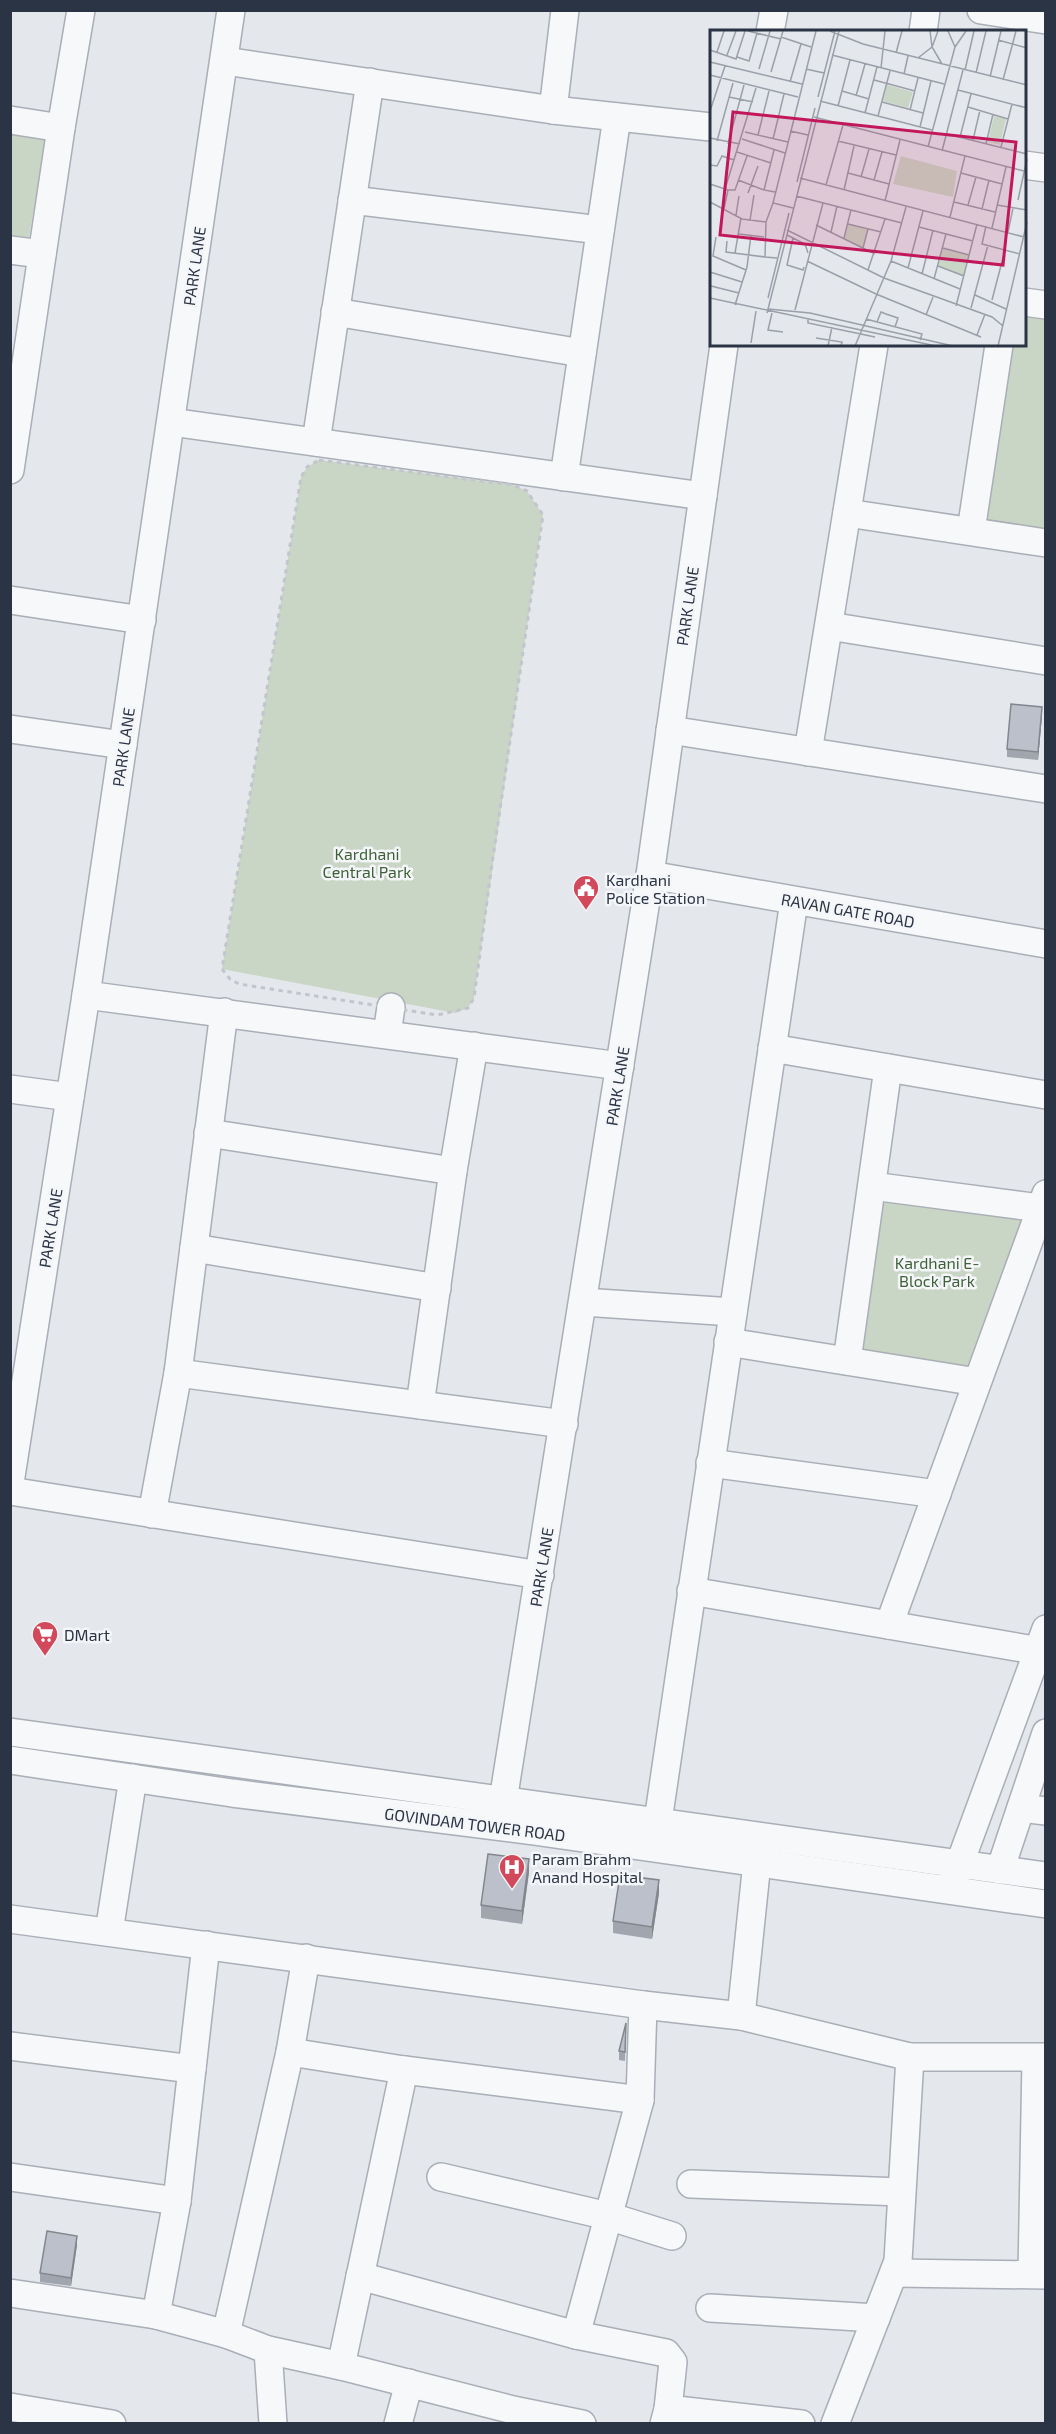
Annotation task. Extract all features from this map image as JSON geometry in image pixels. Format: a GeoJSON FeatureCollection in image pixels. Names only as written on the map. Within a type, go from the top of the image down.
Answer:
{"type":"FeatureCollection","features":[{"type":"Feature","properties":{"kind":"street"},"geometry":{"type":"LineString","coordinates":[[10,470],[18,366],[42,254],[81,10]]}},
{"type":"Feature","properties":{"kind":"street","name":"PARK LANE"},"geometry":{"type":"LineString","coordinates":[[10,1483],[86,994],[231,10]]}},
{"type":"Feature","properties":{"kind":"street"},"geometry":{"type":"LineString","coordinates":[[553,110],[565,10]]}},
{"type":"Feature","properties":{"kind":"street"},"geometry":{"type":"LineString","coordinates":[[770,30],[774,10]]}},
{"type":"Feature","properties":{"kind":"street"},"geometry":{"type":"LineString","coordinates":[[923,30],[926,10]]}},
{"type":"Feature","properties":{"kind":"street"},"geometry":{"type":"LineString","coordinates":[[981,10],[1046,20]]}},
{"type":"Feature","properties":{"kind":"street"},"geometry":{"type":"LineString","coordinates":[[225,61],[553,110],[710,128]]}},
{"type":"Feature","properties":{"kind":"street"},"geometry":{"type":"LineString","coordinates":[[316,442],[370,82]]}},
{"type":"Feature","properties":{"kind":"street"},"geometry":{"type":"LineString","coordinates":[[564,477],[616,117]]}},
{"type":"Feature","properties":{"kind":"street"},"geometry":{"type":"LineString","coordinates":[[10,120],[61,128]]}},
{"type":"Feature","properties":{"kind":"street"},"geometry":{"type":"LineString","coordinates":[[1026,165],[1046,168]]}},
{"type":"Feature","properties":{"kind":"street"},"geometry":{"type":"LineString","coordinates":[[352,200],[600,230]]}},
{"type":"Feature","properties":{"kind":"street"},"geometry":{"type":"LineString","coordinates":[[10,250],[42,254]]}},
{"type":"Feature","properties":{"kind":"street"},"geometry":{"type":"LineString","coordinates":[[1026,302],[1046,305]]}},
{"type":"Feature","properties":{"kind":"street"},"geometry":{"type":"LineString","coordinates":[[335,312],[582,353]]}},
{"type":"Feature","properties":{"kind":"street","name":"PARK LANE"},"geometry":{"type":"LineString","coordinates":[[499,1826],[650,875],[724,346]]}},
{"type":"Feature","properties":{"kind":"street"},"geometry":{"type":"LineString","coordinates":[[808,752],[874,346]]}},
{"type":"Feature","properties":{"kind":"street"},"geometry":{"type":"LineString","coordinates":[[971,531],[999,346]]}},
{"type":"Feature","properties":{"kind":"street"},"geometry":{"type":"LineString","coordinates":[[171,422],[316,442],[372,459],[564,477],[703,496]]}},
{"type":"Feature","properties":{"kind":"street"},"geometry":{"type":"LineString","coordinates":[[847,513],[1046,543]]}},
{"type":"Feature","properties":{"kind":"street"},"geometry":{"type":"LineString","coordinates":[[10,600],[142,620]]}},
{"type":"Feature","properties":{"kind":"street"},"geometry":{"type":"LineString","coordinates":[[829,626],[1046,661]]}},
{"type":"Feature","properties":{"kind":"street"},"geometry":{"type":"LineString","coordinates":[[10,729],[123,745]]}},
{"type":"Feature","properties":{"kind":"street"},"geometry":{"type":"LineString","coordinates":[[670,730],[1046,789]]}},
{"type":"Feature","properties":{"kind":"street","name":"RAVAN GATE ROAD"},"geometry":{"type":"LineString","coordinates":[[650,875],[1046,944]]}},
{"type":"Feature","properties":{"kind":"street"},"geometry":{"type":"LineString","coordinates":[[657,1821],[794,901]]}},
{"type":"Feature","properties":{"kind":"street"},"geometry":{"type":"LineString","coordinates":[[86,994],[620,1066]]}},
{"type":"Feature","properties":{"kind":"street"},"geometry":{"type":"LineString","coordinates":[[387,1034],[391,1007]]}},
{"type":"Feature","properties":{"kind":"street"},"geometry":{"type":"LineString","coordinates":[[152,1514],[178,1373],[224,1012]]}},
{"type":"Feature","properties":{"kind":"street"},"geometry":{"type":"LineString","coordinates":[[420,1405],[453,1171],[474,1046]]}},
{"type":"Feature","properties":{"kind":"street"},"geometry":{"type":"LineString","coordinates":[[772,1048],[1046,1095]]}},
{"type":"Feature","properties":{"kind":"street"},"geometry":{"type":"LineString","coordinates":[[848,1361],[888,1068]]}},
{"type":"Feature","properties":{"kind":"street"},"geometry":{"type":"LineString","coordinates":[[10,1089],[70,1097]]}},
{"type":"Feature","properties":{"kind":"street"},"geometry":{"type":"LineString","coordinates":[[208,1133],[453,1171]]}},
{"type":"Feature","properties":{"kind":"street"},"geometry":{"type":"LineString","coordinates":[[872,1186],[1043,1201],[889,1625]]}},
{"type":"Feature","properties":{"kind":"street"},"geometry":{"type":"LineString","coordinates":[[194,1248],[437,1288]]}},
{"type":"Feature","properties":{"kind":"street"},"geometry":{"type":"LineString","coordinates":[[583,1302],[732,1312]]}},
{"type":"Feature","properties":{"kind":"street"},"geometry":{"type":"LineString","coordinates":[[728,1342],[977,1382]]}},
{"type":"Feature","properties":{"kind":"street"},"geometry":{"type":"LineString","coordinates":[[178,1373],[564,1424]]}},
{"type":"Feature","properties":{"kind":"street"},"geometry":{"type":"LineString","coordinates":[[710,1463],[936,1494]]}},
{"type":"Feature","properties":{"kind":"street"},"geometry":{"type":"LineString","coordinates":[[10,1491],[540,1575]]}},
{"type":"Feature","properties":{"kind":"street"},"geometry":{"type":"LineString","coordinates":[[691,1591],[889,1625],[1043,1644],[948,1891]]}},
{"type":"Feature","properties":{"kind":"street","name":"GOVINDAM TOWER ROAD"},"geometry":{"type":"LineString","coordinates":[[10,1732],[657,1821],[760,1850],[948,1891],[1046,1904]]}},
{"type":"Feature","properties":{"kind":"street"},"geometry":{"type":"LineString","coordinates":[[1000,1870],[1033,1810],[1046,1733]]}},
{"type":"Feature","properties":{"kind":"street","name":"GOVINDAM TOWER ROAD"},"geometry":{"type":"LineString","coordinates":[[10,1760],[232,1793],[499,1826],[760,1850],[960,1863],[1046,1876]]}},
{"type":"Feature","properties":{"kind":"street"},"geometry":{"type":"LineString","coordinates":[[109,1932],[133,1778]]}},
{"type":"Feature","properties":{"kind":"street"},"geometry":{"type":"LineString","coordinates":[[741,2016],[760,1850]]}},
{"type":"Feature","properties":{"kind":"street"},"geometry":{"type":"LineString","coordinates":[[10,1919],[643,2005],[741,2016],[910,2057],[1041,2058],[1039,2274],[894,2273]]}},
{"type":"Feature","properties":{"kind":"street"},"geometry":{"type":"LineString","coordinates":[[156,2316],[177,2201],[206,1945]]}},
{"type":"Feature","properties":{"kind":"street"},"geometry":{"type":"LineString","coordinates":[[226,2334],[290,2052],[306,1958]]}},
{"type":"Feature","properties":{"kind":"street"},"geometry":{"type":"LineString","coordinates":[[576,2335],[640,2100],[643,2005]]}},
{"type":"Feature","properties":{"kind":"street"},"geometry":{"type":"LineString","coordinates":[[10,2046],[192,2069]]}},
{"type":"Feature","properties":{"kind":"street"},"geometry":{"type":"LineString","coordinates":[[290,2052],[404,2070],[640,2100]]}},
{"type":"Feature","properties":{"kind":"street"},"geometry":{"type":"LineString","coordinates":[[835,2424],[898,2261],[910,2057]]}},
{"type":"Feature","properties":{"kind":"street"},"geometry":{"type":"LineString","coordinates":[[341,2366],[404,2070]]}},
{"type":"Feature","properties":{"kind":"street"},"geometry":{"type":"LineString","coordinates":[[10,2177],[177,2201]]}},
{"type":"Feature","properties":{"kind":"street"},"geometry":{"type":"LineString","coordinates":[[441,2177],[609,2216],[672,2236]]}},
{"type":"Feature","properties":{"kind":"street"},"geometry":{"type":"LineString","coordinates":[[691,2184],[901,2192]]}},
{"type":"Feature","properties":{"kind":"street"},"geometry":{"type":"LineString","coordinates":[[360,2276],[576,2335],[666,2353],[673,2362],[666,2416],[801,2424]]}},
{"type":"Feature","properties":{"kind":"street"},"geometry":{"type":"LineString","coordinates":[[10,2293],[156,2316],[226,2334],[268,2350],[341,2366],[513,2410],[582,2424]]}},
{"type":"Feature","properties":{"kind":"street"},"geometry":{"type":"LineString","coordinates":[[710,2308],[876,2318]]}},
{"type":"Feature","properties":{"kind":"street"},"geometry":{"type":"LineString","coordinates":[[268,2350],[273,2424]]}},
{"type":"Feature","properties":{"kind":"street"},"geometry":{"type":"LineString","coordinates":[[398,2424],[409,2383]]}},
{"type":"Feature","properties":{"kind":"street"},"geometry":{"type":"LineString","coordinates":[[10,2407],[112,2424]]}},
{"type":"Feature","properties":{"kind":"path"},"geometry":{"type":"LineString","coordinates":[[372,459],[513,485],[527,491],[543,515],[474,998],[468,1008],[437,1015],[391,1007],[240,984],[230,979],[222,969],[301,477],[307,467],[319,460],[372,459]]}},
{"type":"Feature","properties":{"kind":"green space"},"geometry":{"type":"Polygon","coordinates":[[[10,132],[46,138],[29,237],[11,235],[10,132]]]}},
{"type":"Feature","properties":{"kind":"green space"},"geometry":{"type":"Polygon","coordinates":[[[1026,302],[1045,305],[1045,543],[971,531],[999,346],[1026,346],[1026,302]]]}},
{"type":"Feature","properties":{"kind":"green space","name":"Kardhani Central Park"},"geometry":{"type":"Polygon","coordinates":[[[319,460],[513,485],[527,491],[543,515],[474,998],[468,1008],[455,1013],[222,969],[301,477],[307,467],[319,460]]]}},
{"type":"Feature","properties":{"kind":"green space","name":"Kardhani E- Block Park"},"geometry":{"type":"Polygon","coordinates":[[[872,1186],[1040,1208],[977,1382],[847,1361],[872,1186]]]}},
{"type":"Feature","properties":{"kind":"building"},"geometry":{"type":"Polygon","coordinates":[[[1011,704],[1042,707],[1038,752],[1007,749],[1011,704]]]}},
{"type":"Feature","properties":{"kind":"building"},"geometry":{"type":"Polygon","coordinates":[[[488,1854],[529,1859],[522,1911],[481,1905],[488,1854]]]}},
{"type":"Feature","properties":{"kind":"building"},"geometry":{"type":"Polygon","coordinates":[[[620,1875],[659,1880],[652,1927],[613,1921],[620,1875]]]}},
{"type":"Feature","properties":{"kind":"building"},"geometry":{"type":"Polygon","coordinates":[[[626,2023],[625,2052],[619,2051],[626,2023]]]}},
{"type":"Feature","properties":{"kind":"building"},"geometry":{"type":"Polygon","coordinates":[[[47,2231],[77,2236],[71,2278],[40,2273],[47,2231]]]}},
{"type":"Feature","properties":{"kind":"place","name":"Kardhani Police Station"},"geometry":{"type":"Point","coordinates":[586,911]}},
{"type":"Feature","properties":{"kind":"place","name":"DMart"},"geometry":{"type":"Point","coordinates":[45,1657]}},
{"type":"Feature","properties":{"kind":"place","name":"Param Brahm Anand Hospital"},"geometry":{"type":"Point","coordinates":[512,1890]}}]}
